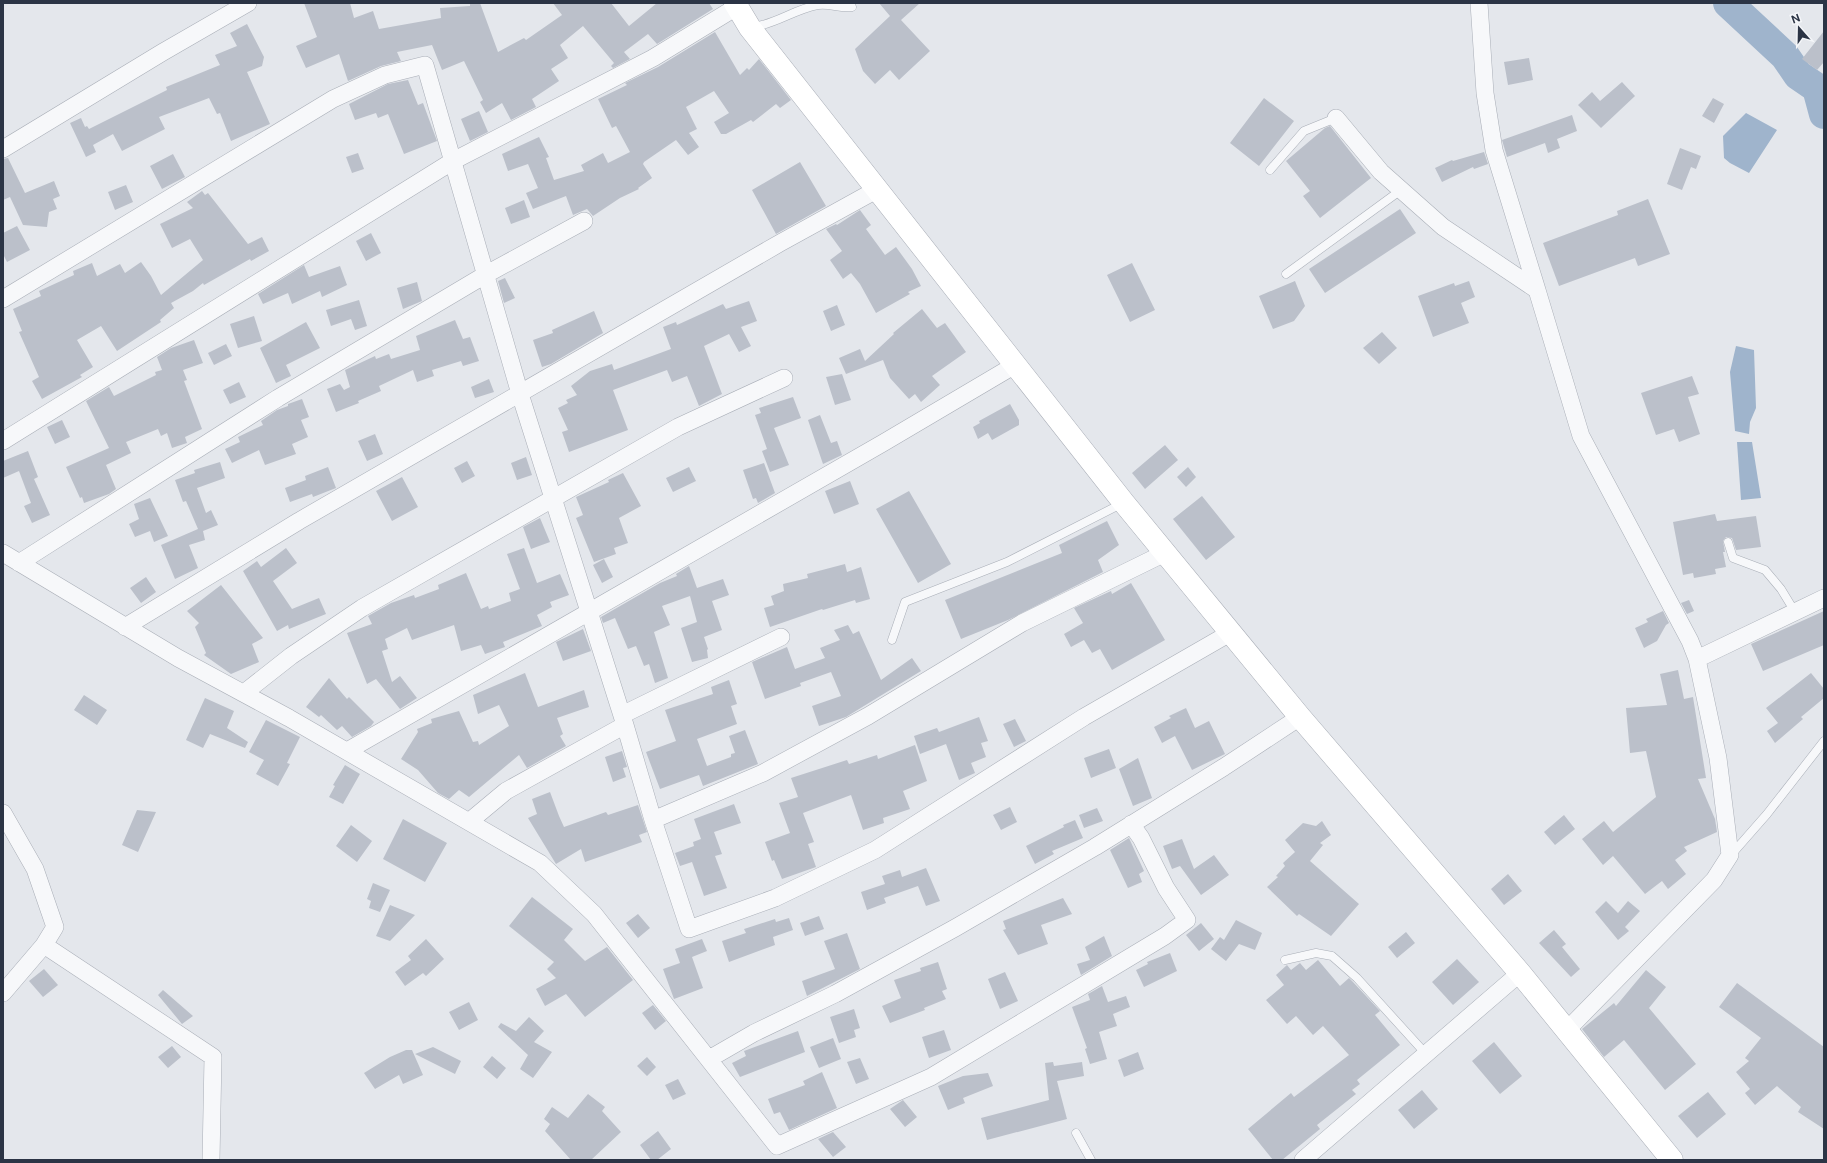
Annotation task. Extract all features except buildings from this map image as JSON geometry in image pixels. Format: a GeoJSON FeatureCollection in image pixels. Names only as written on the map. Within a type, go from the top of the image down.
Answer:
{"type":"FeatureCollection","features":[{"type":"Feature","properties":{"kind":"street"},"geometry":{"type":"LineString","coordinates":[[3,149],[163,52],[248,3]]}},
{"type":"Feature","properties":{"kind":"street"},"geometry":{"type":"LineString","coordinates":[[1479,3],[1486,93],[1494,150],[1581,436],[1690,641],[1697,659],[1718,758],[1730,855],[1714,880],[1566,1031]]}},
{"type":"Feature","properties":{"kind":"street"},"geometry":{"type":"LineString","coordinates":[[3,441],[453,161],[653,58],[736,5],[750,28],[1165,553],[1300,717],[1520,973],[1672,1160]]}},
{"type":"Feature","properties":{"kind":"street"},"geometry":{"type":"LineString","coordinates":[[3,299],[333,98],[385,74],[424,65],[520,394],[624,720],[653,820],[689,929],[775,898],[875,850],[1084,717],[1230,633]]}},
{"type":"Feature","properties":{"kind":"street"},"geometry":{"type":"LineString","coordinates":[[1336,118],[1381,172],[1443,227],[1537,290]]}},
{"type":"Feature","properties":{"kind":"street"},"geometry":{"type":"LineString","coordinates":[[125,626],[299,521],[878,189]]}},
{"type":"Feature","properties":{"kind":"street"},"geometry":{"type":"LineString","coordinates":[[19,563],[278,398],[485,275],[584,221]]}},
{"type":"Feature","properties":{"kind":"street"},"geometry":{"type":"LineString","coordinates":[[347,751],[1015,365]]}},
{"type":"Feature","properties":{"kind":"street"},"geometry":{"type":"LineString","coordinates":[[244,694],[291,656],[362,608],[678,427],[784,378]]}},
{"type":"Feature","properties":{"kind":"street"},"geometry":{"type":"LineString","coordinates":[[3,553],[178,658],[347,751],[540,863],[594,914],[777,1146],[931,1078],[1165,936],[1188,920],[1166,888],[1141,838],[1131,824]]}},
{"type":"Feature","properties":{"kind":"street"},"geometry":{"type":"LineString","coordinates":[[653,820],[763,773],[868,716],[1022,623],[1165,553]]}},
{"type":"Feature","properties":{"kind":"street"},"geometry":{"type":"LineString","coordinates":[[1697,659],[1824,598]]}},
{"type":"Feature","properties":{"kind":"street"},"geometry":{"type":"LineString","coordinates":[[470,821],[506,791],[624,720],[781,637]]}},
{"type":"Feature","properties":{"kind":"street"},"geometry":{"type":"LineString","coordinates":[[709,1060],[754,1033],[835,994],[955,928],[1131,824],[1224,767],[1300,717]]}},
{"type":"Feature","properties":{"kind":"street"},"geometry":{"type":"LineString","coordinates":[[3,813],[35,868],[55,927],[44,945],[3,993]]}},
{"type":"Feature","properties":{"kind":"street"},"geometry":{"type":"LineString","coordinates":[[44,945],[212,1057],[211,1160]]}},
{"type":"Feature","properties":{"kind":"street"},"geometry":{"type":"LineString","coordinates":[[1303,1160],[1520,973]]}},
{"type":"Feature","properties":{"kind":"lane"},"geometry":{"type":"LineString","coordinates":[[750,28],[767,25],[805,6],[828,4],[846,8],[852,7]]}},
{"type":"Feature","properties":{"kind":"lane"},"geometry":{"type":"LineString","coordinates":[[1270,170],[1304,131],[1336,118]]}},
{"type":"Feature","properties":{"kind":"lane"},"geometry":{"type":"LineString","coordinates":[[1286,274],[1401,190]]}},
{"type":"Feature","properties":{"kind":"lane"},"geometry":{"type":"LineString","coordinates":[[892,640],[905,602],[1007,562],[1124,502]]}},
{"type":"Feature","properties":{"kind":"lane"},"geometry":{"type":"LineString","coordinates":[[1728,542],[1733,558],[1765,570],[1781,589],[1795,612]]}},
{"type":"Feature","properties":{"kind":"lane"},"geometry":{"type":"LineString","coordinates":[[1730,855],[1767,814],[1824,741]]}},
{"type":"Feature","properties":{"kind":"lane"},"geometry":{"type":"LineString","coordinates":[[1285,960],[1316,953],[1332,956],[1356,978],[1426,1054]]}},
{"type":"Feature","properties":{"kind":"lane"},"geometry":{"type":"LineString","coordinates":[[1076,1133],[1091,1160]]}},
{"type":"Feature","properties":{"kind":"water"},"geometry":{"type":"Polygon","coordinates":[[[1746,113],[1777,130],[1749,173],[1730,163],[1724,158],[1723,136],[1746,113]]]}},
{"type":"Feature","properties":{"kind":"water"},"geometry":{"type":"Polygon","coordinates":[[[1736,346],[1754,350],[1756,408],[1750,422],[1749,434],[1735,431],[1730,372],[1736,346]]]}},
{"type":"Feature","properties":{"kind":"water"},"geometry":{"type":"Polygon","coordinates":[[[1737,442],[1752,442],[1761,498],[1741,500],[1737,442]]]}},
{"type":"Feature","properties":{"kind":"waterway"},"geometry":{"type":"LineString","coordinates":[[1728,3],[1785,56],[1798,75],[1817,88],[1824,114]]}}]}
